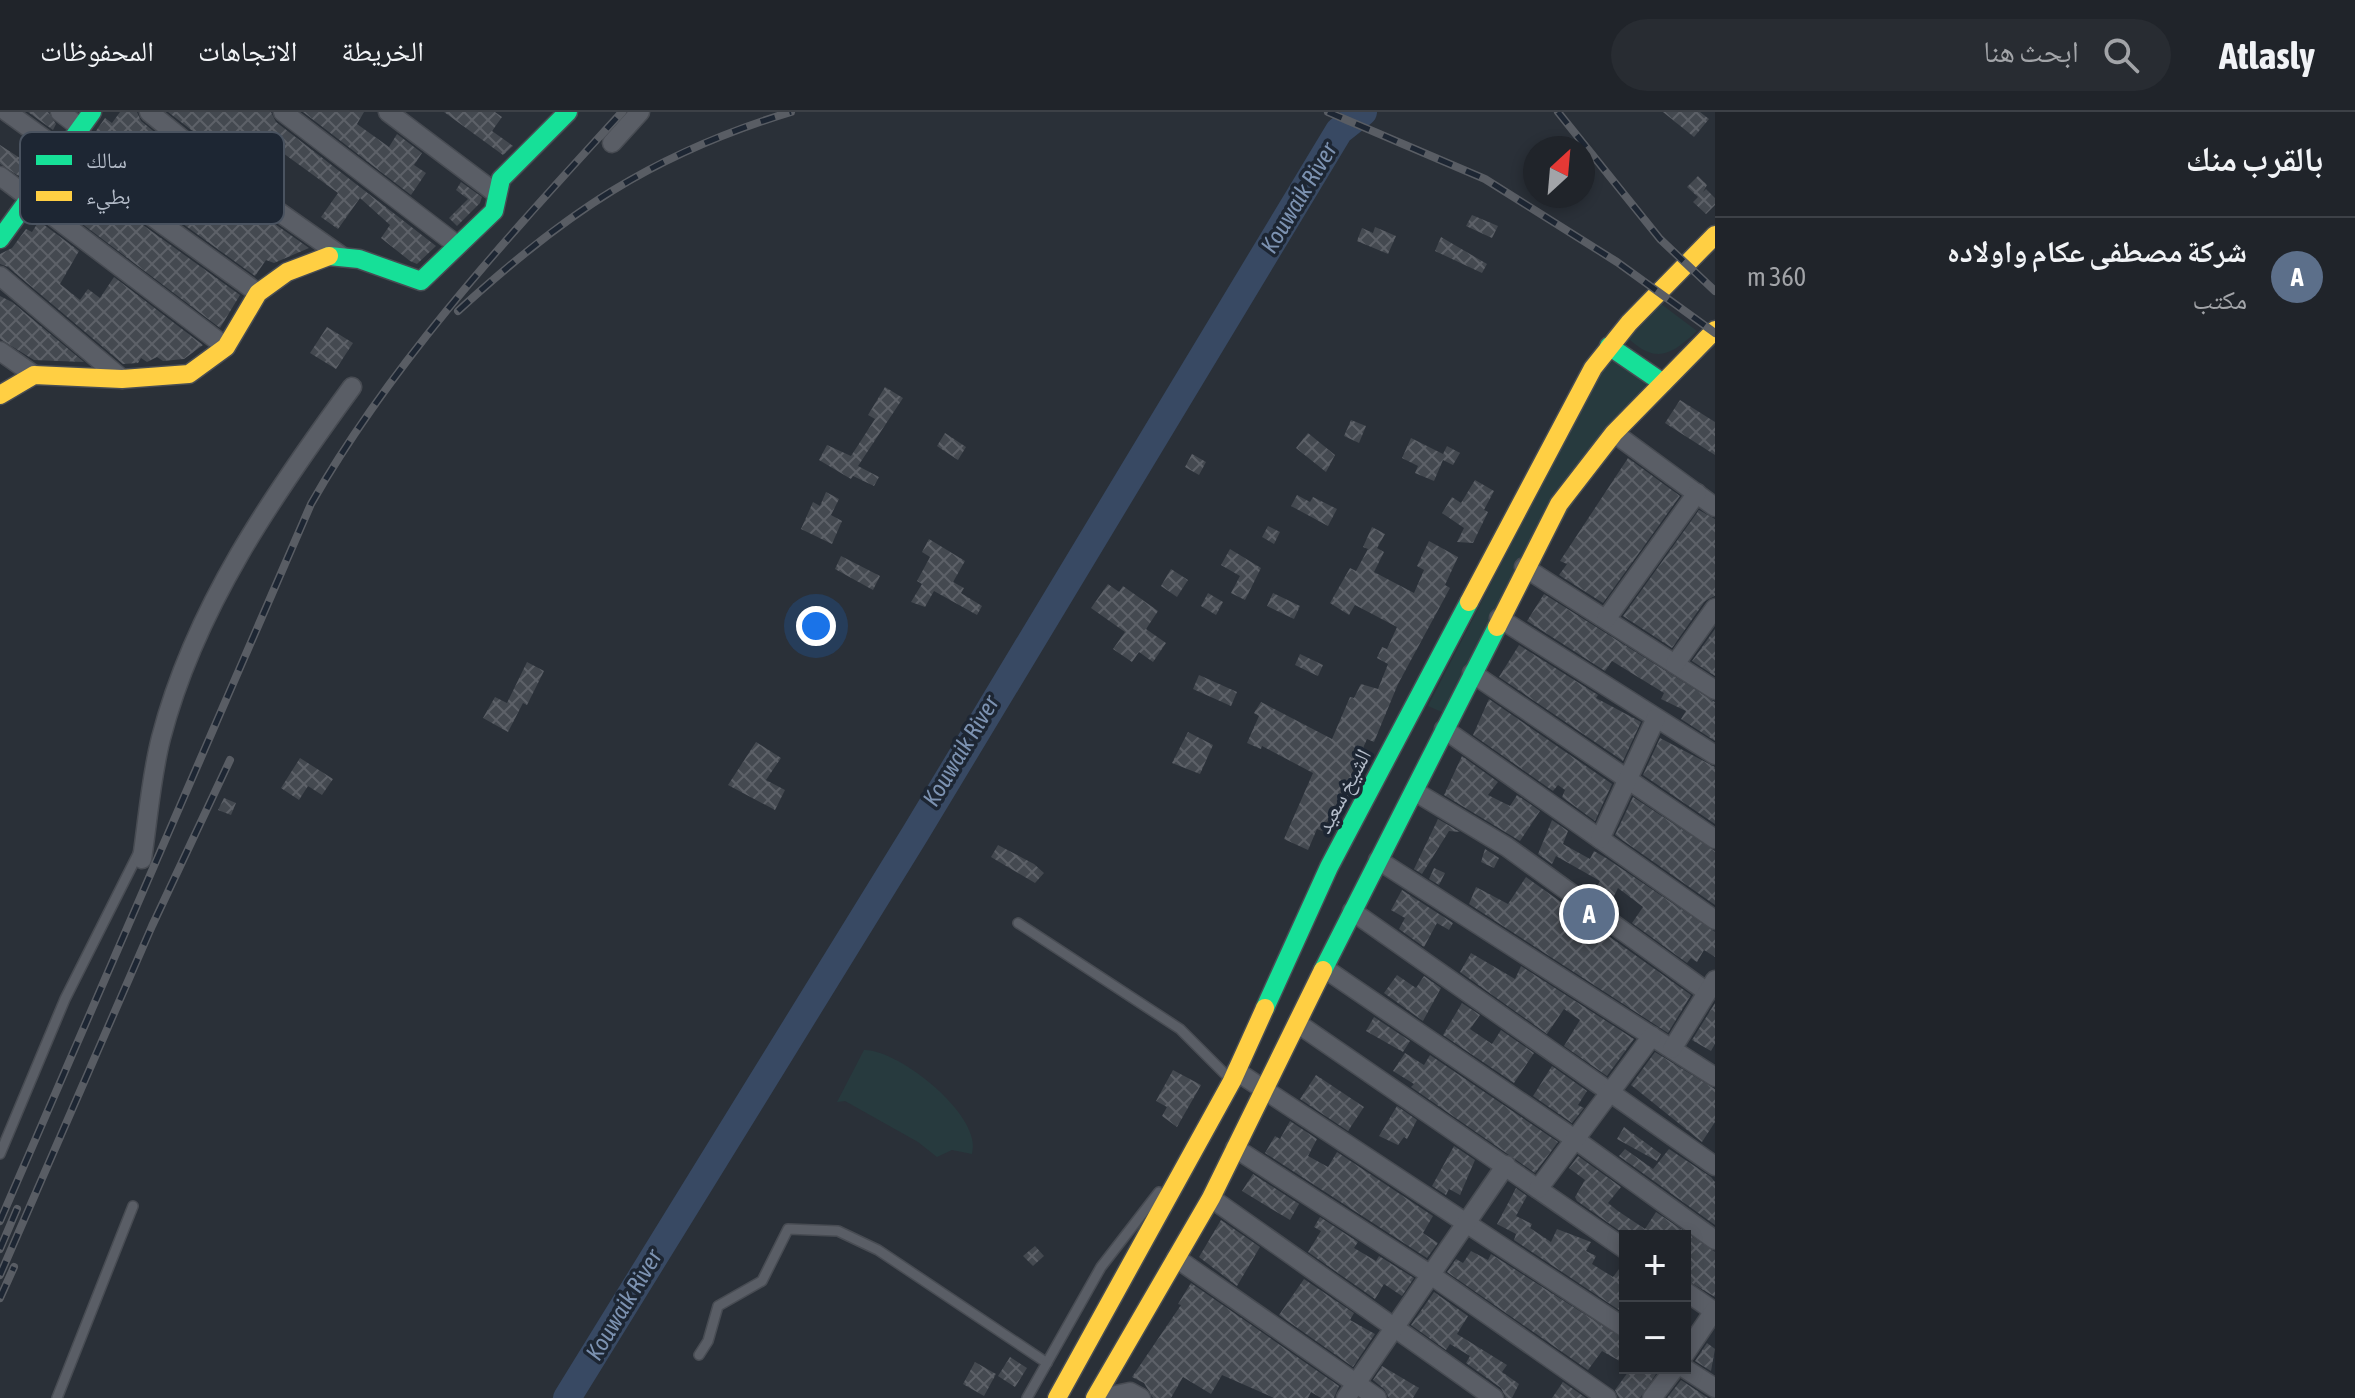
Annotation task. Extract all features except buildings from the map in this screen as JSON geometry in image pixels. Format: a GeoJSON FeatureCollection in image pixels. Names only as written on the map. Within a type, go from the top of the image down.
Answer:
{"type":"FeatureCollection","features":[{"type":"Feature","properties":{"kind":"main road"},"geometry":{"type":"LineString","coordinates":[[78,132],[92,112]]}},
{"type":"Feature","properties":{"kind":"main road"},"geometry":{"type":"LineString","coordinates":[[0,395],[34,375],[122,379],[189,374],[226,347],[258,293],[287,272],[330,256],[359,259],[421,281],[494,211],[501,179],[568,112]]}},
{"type":"Feature","properties":{"kind":"main road"},"geometry":{"type":"LineString","coordinates":[[0,239],[20,212]]}},
{"type":"Feature","properties":{"kind":"main road","name":"الشيخ سعيد"},"geometry":{"type":"LineString","coordinates":[[1057,1398],[1234,1076],[1329,867],[1587,380],[1609,346],[1715,235]]}},
{"type":"Feature","properties":{"kind":"main road"},"geometry":{"type":"LineString","coordinates":[[1095,1398],[1211,1198],[1524,567],[1559,504],[1614,433],[1715,330]]}},
{"type":"Feature","properties":{"kind":"main road"},"geometry":{"type":"LineString","coordinates":[[1609,346],[1663,383]]}},
{"type":"Feature","properties":{"kind":"street"},"geometry":{"type":"LineString","coordinates":[[7,112],[34,132]]}},
{"type":"Feature","properties":{"kind":"street"},"geometry":{"type":"LineString","coordinates":[[60,112],[81,128]]}},
{"type":"Feature","properties":{"kind":"street"},"geometry":{"type":"LineString","coordinates":[[149,112],[174,132]]}},
{"type":"Feature","properties":{"kind":"street"},"geometry":{"type":"LineString","coordinates":[[283,112],[457,245]]}},
{"type":"Feature","properties":{"kind":"street"},"geometry":{"type":"LineString","coordinates":[[388,112],[497,194]]}},
{"type":"Feature","properties":{"kind":"street"},"geometry":{"type":"LineString","coordinates":[[612,143],[640,112]]}},
{"type":"Feature","properties":{"kind":"street"},"geometry":{"type":"LineString","coordinates":[[0,176],[20,191]]}},
{"type":"Feature","properties":{"kind":"street"},"geometry":{"type":"LineString","coordinates":[[284,216],[343,257]]}},
{"type":"Feature","properties":{"kind":"street"},"geometry":{"type":"LineString","coordinates":[[64,224],[226,347]]}},
{"type":"Feature","properties":{"kind":"street"},"geometry":{"type":"LineString","coordinates":[[161,224],[258,293]]}},
{"type":"Feature","properties":{"kind":"street"},"geometry":{"type":"LineString","coordinates":[[0,276],[122,379]]}},
{"type":"Feature","properties":{"kind":"street"},"geometry":{"type":"LineString","coordinates":[[0,351],[34,375]]}},
{"type":"Feature","properties":{"kind":"street"},"geometry":{"type":"LineString","coordinates":[[143,850],[161,740],[187,659],[252,533],[289,473],[352,387]]}},
{"type":"Feature","properties":{"kind":"street"},"geometry":{"type":"LineString","coordinates":[[1614,433],[1715,507]]}},
{"type":"Feature","properties":{"kind":"street"},"geometry":{"type":"LineString","coordinates":[[1606,619],[1697,493]]}},
{"type":"Feature","properties":{"kind":"street"},"geometry":{"type":"LineString","coordinates":[[1524,567],[1715,690]]}},
{"type":"Feature","properties":{"kind":"street"},"geometry":{"type":"LineString","coordinates":[[1675,664],[1715,608]]}},
{"type":"Feature","properties":{"kind":"street"},"geometry":{"type":"LineString","coordinates":[[1499,618],[1715,755]]}},
{"type":"Feature","properties":{"kind":"street"},"geometry":{"type":"LineString","coordinates":[[1472,673],[1715,839]]}},
{"type":"Feature","properties":{"kind":"street"},"geometry":{"type":"LineString","coordinates":[[1600,839],[1656,718]]}},
{"type":"Feature","properties":{"kind":"street"},"geometry":{"type":"LineString","coordinates":[[1444,729],[1715,920]]}},
{"type":"Feature","properties":{"kind":"street"},"geometry":{"type":"LineString","coordinates":[[1414,791],[1507,847],[1711,986],[1672,1049]]}},
{"type":"Feature","properties":{"kind":"street"},"geometry":{"type":"LineString","coordinates":[[1378,860],[1715,1077]]}},
{"type":"Feature","properties":{"kind":"street"},"geometry":{"type":"LineString","coordinates":[[1352,911],[1715,1166]]}},
{"type":"Feature","properties":{"kind":"street"},"geometry":{"type":"LineString","coordinates":[[1324,968],[1576,1140],[1715,1240]]}},
{"type":"Feature","properties":{"kind":"street"},"geometry":{"type":"LineString","coordinates":[[1297,1023],[1619,1245]]}},
{"type":"Feature","properties":{"kind":"street"},"geometry":{"type":"LineString","coordinates":[[1538,1189],[1652,1036]]}},
{"type":"Feature","properties":{"kind":"street"},"geometry":{"type":"LineString","coordinates":[[1234,1076],[1266,1090],[1619,1324]]}},
{"type":"Feature","properties":{"kind":"street"},"geometry":{"type":"LineString","coordinates":[[1235,1148],[1431,1275],[1607,1398]]}},
{"type":"Feature","properties":{"kind":"street"},"geometry":{"type":"LineString","coordinates":[[1351,1391],[1506,1165]]}},
{"type":"Feature","properties":{"kind":"street"},"geometry":{"type":"LineString","coordinates":[[1211,1198],[1494,1398]]}},
{"type":"Feature","properties":{"kind":"street"},"geometry":{"type":"LineString","coordinates":[[1176,1258],[1351,1391],[1377,1398]]}},
{"type":"Feature","properties":{"kind":"street"},"geometry":{"type":"LineString","coordinates":[[1691,1295],[1715,1312],[1691,1346]]}},
{"type":"Feature","properties":{"kind":"street"},"geometry":{"type":"LineString","coordinates":[[1691,1373],[1715,1388]]}},
{"type":"Feature","properties":{"kind":"street"},"geometry":{"type":"LineString","coordinates":[[1652,1398],[1670,1374]]}},
{"type":"Feature","properties":{"kind":"street"},"geometry":{"type":"LineString","coordinates":[[1102,1398],[1130,1392],[1141,1398]]}},
{"type":"Feature","properties":{"kind":"lane"},"geometry":{"type":"LineString","coordinates":[[0,1154],[65,999],[143,850]]}},
{"type":"Feature","properties":{"kind":"lane"},"geometry":{"type":"LineString","coordinates":[[1018,923],[1180,1029],[1234,1076]]}},
{"type":"Feature","properties":{"kind":"lane"},"geometry":{"type":"LineString","coordinates":[[1027,1398],[1101,1267],[1201,1139]]}},
{"type":"Feature","properties":{"kind":"lane"},"geometry":{"type":"LineString","coordinates":[[57,1398],[133,1206]]}},
{"type":"Feature","properties":{"kind":"lane"},"geometry":{"type":"LineString","coordinates":[[699,1355],[708,1341],[718,1306],[762,1281],[788,1229],[806,1227],[838,1231],[878,1250],[1047,1363]]}},
{"type":"Feature","properties":{"kind":"green space"},"geometry":{"type":"Polygon","coordinates":[[[1661,304],[1697,331],[1680,346],[1656,354],[1629,339],[1661,304]]]}},
{"type":"Feature","properties":{"kind":"green space"},"geometry":{"type":"Polygon","coordinates":[[[1614,360],[1648,382],[1444,713],[1428,706],[1599,374],[1614,360]]]}},
{"type":"Feature","properties":{"kind":"green space"},"geometry":{"type":"Polygon","coordinates":[[[864,1050],[897,1061],[936,1088],[965,1122],[972,1139],[972,1154],[952,1150],[937,1157],[918,1142],[845,1101],[837,1102],[864,1050]]]}},
{"type":"Feature","properties":{"kind":"waterway","name":"Kouwaik River"},"geometry":{"type":"LineString","coordinates":[[567,1398],[915,834],[1339,131],[1363,112]]}},
{"type":"Feature","properties":{"kind":"railway"},"geometry":{"type":"LineString","coordinates":[[0,1221],[311,504],[379,399],[416,349],[496,252],[622,112]]}},
{"type":"Feature","properties":{"kind":"railway"},"geometry":{"type":"LineString","coordinates":[[458,311],[535,245],[612,191],[695,147],[791,112]]}},
{"type":"Feature","properties":{"kind":"railway"},"geometry":{"type":"LineString","coordinates":[[1328,112],[1485,179],[1617,262],[1715,333]]}},
{"type":"Feature","properties":{"kind":"railway"},"geometry":{"type":"LineString","coordinates":[[1558,112],[1660,239],[1715,291]]}},
{"type":"Feature","properties":{"kind":"railway"},"geometry":{"type":"LineString","coordinates":[[0,1275],[152,926],[230,760]]}},
{"type":"Feature","properties":{"kind":"railway"},"geometry":{"type":"LineString","coordinates":[[0,1249],[17,1209]]}},
{"type":"Feature","properties":{"kind":"railway"},"geometry":{"type":"LineString","coordinates":[[0,1298],[14,1267]]}},
{"type":"Feature","properties":{"kind":"traffic: fast"},"geometry":{"type":"LineString","coordinates":[[78,132],[92,112]]}},
{"type":"Feature","properties":{"kind":"traffic: fast"},"geometry":{"type":"LineString","coordinates":[[329,256],[359,259],[421,281],[494,211],[501,179],[568,112]]}},
{"type":"Feature","properties":{"kind":"traffic: fast"},"geometry":{"type":"LineString","coordinates":[[0,239],[20,211]]}},
{"type":"Feature","properties":{"kind":"traffic: fast"},"geometry":{"type":"LineString","coordinates":[[1609,346],[1663,383]]}},
{"type":"Feature","properties":{"kind":"traffic: fast"},"geometry":{"type":"LineString","coordinates":[[1265,1008],[1329,867],[1469,602]]}},
{"type":"Feature","properties":{"kind":"traffic: fast"},"geometry":{"type":"LineString","coordinates":[[1323,970],[1497,627]]}},
{"type":"Feature","properties":{"kind":"traffic: slow"},"geometry":{"type":"LineString","coordinates":[[1469,602],[1593,368],[1629,323],[1715,235]]}},
{"type":"Feature","properties":{"kind":"traffic: slow"},"geometry":{"type":"LineString","coordinates":[[0,395],[34,375],[122,379],[189,374],[226,347],[258,293],[287,272],[329,256]]}},
{"type":"Feature","properties":{"kind":"traffic: slow"},"geometry":{"type":"LineString","coordinates":[[1497,627],[1559,504],[1614,433],[1715,330]]}},
{"type":"Feature","properties":{"kind":"traffic: slow"},"geometry":{"type":"LineString","coordinates":[[1095,1398],[1211,1198],[1323,970]]}},
{"type":"Feature","properties":{"kind":"traffic: slow"},"geometry":{"type":"LineString","coordinates":[[1057,1398],[1232,1081],[1265,1008]]}},
{"type":"Feature","properties":{"kind":"place","name":"شركة مصطفى عكام واولاده"},"geometry":{"type":"Point","coordinates":[1589,914]}}]}
